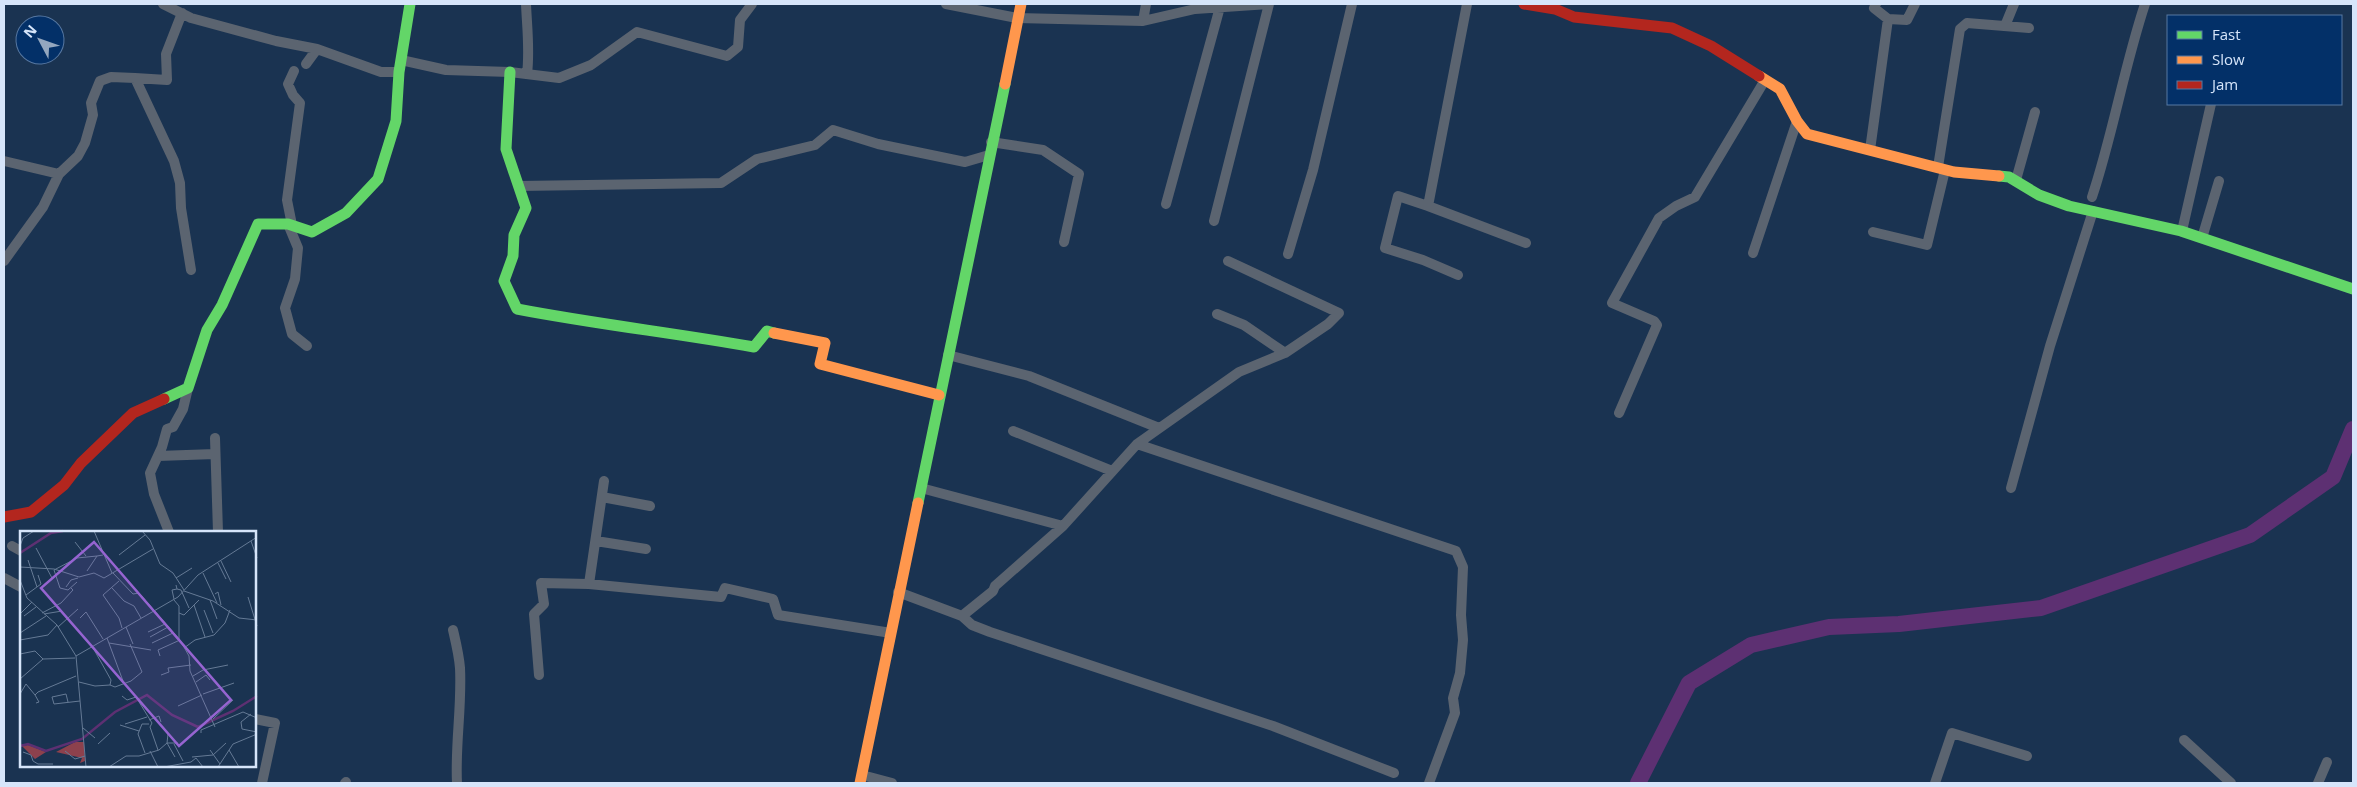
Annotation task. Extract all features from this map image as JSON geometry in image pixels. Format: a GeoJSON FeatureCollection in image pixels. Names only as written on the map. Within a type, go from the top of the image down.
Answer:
{"type":"FeatureCollection","features":[{"type":"Feature","properties":{"kind":"street"},"geometry":{"type":"LineString","coordinates":[[163,4],[191,18],[266,39],[317,49],[380,72],[399,72]]}},
{"type":"Feature","properties":{"kind":"street"},"geometry":{"type":"LineString","coordinates":[[169,531],[154,494],[150,472],[158,456],[167,428],[173,427],[183,409],[188,388],[208,330],[222,305],[258,224],[290,224],[312,232],[346,213],[378,179],[396,121],[399,72],[410,4]]}},
{"type":"Feature","properties":{"kind":"street"},"geometry":{"type":"LineString","coordinates":[[526,4],[530,51],[527,74]]}},
{"type":"Feature","properties":{"kind":"street"},"geometry":{"type":"LineString","coordinates":[[401,60],[446,70],[510,72],[559,78],[591,65],[637,32],[728,56],[738,47],[740,20],[752,4]]}},
{"type":"Feature","properties":{"kind":"street"},"geometry":{"type":"LineString","coordinates":[[946,4],[1017,18],[1143,21],[1195,10],[1269,4],[1214,221]]}},
{"type":"Feature","properties":{"kind":"street"},"geometry":{"type":"LineString","coordinates":[[892,783],[861,779],[988,155],[1021,4]]}},
{"type":"Feature","properties":{"kind":"street"},"geometry":{"type":"LineString","coordinates":[[1143,21],[1146,4]]}},
{"type":"Feature","properties":{"kind":"street"},"geometry":{"type":"LineString","coordinates":[[1288,254],[1318,152],[1352,4]]}},
{"type":"Feature","properties":{"kind":"street"},"geometry":{"type":"LineString","coordinates":[[1428,206],[1467,4]]}},
{"type":"Feature","properties":{"kind":"street"},"geometry":{"type":"LineString","coordinates":[[1524,4],[1672,28],[1710,46],[1780,89],[1797,121],[1807,134],[1941,168],[2010,177],[2040,195],[2069,206],[2182,231],[2353,289]]}},
{"type":"Feature","properties":{"kind":"street"},"geometry":{"type":"LineString","coordinates":[[1876,4],[1874,8],[1888,19],[1907,20],[1915,4]]}},
{"type":"Feature","properties":{"kind":"street"},"geometry":{"type":"LineString","coordinates":[[2005,26],[2014,4]]}},
{"type":"Feature","properties":{"kind":"street"},"geometry":{"type":"LineString","coordinates":[[2092,197],[2115,122],[2134,38],[2145,4]]}},
{"type":"Feature","properties":{"kind":"street"},"geometry":{"type":"LineString","coordinates":[[1166,204],[1220,7]]}},
{"type":"Feature","properties":{"kind":"street"},"geometry":{"type":"LineString","coordinates":[[4,261],[44,207],[59,174],[78,156],[85,143],[92,115],[91,103],[100,80],[111,77],[167,80],[166,54],[182,13]]}},
{"type":"Feature","properties":{"kind":"street"},"geometry":{"type":"LineString","coordinates":[[1870,150],[1888,19]]}},
{"type":"Feature","properties":{"kind":"street"},"geometry":{"type":"LineString","coordinates":[[1873,232],[1927,245],[1941,168],[1960,29],[1967,23],[2029,28]]}},
{"type":"Feature","properties":{"kind":"street"},"geometry":{"type":"LineString","coordinates":[[306,64],[317,49]]}},
{"type":"Feature","properties":{"kind":"street"},"geometry":{"type":"LineString","coordinates":[[294,71],[288,84],[293,95],[300,103],[287,200],[290,224],[298,248],[295,279],[285,308],[292,334],[307,346]]}},
{"type":"Feature","properties":{"kind":"street"},"geometry":{"type":"LineString","coordinates":[[510,72],[506,149],[526,208],[514,235],[513,256],[504,281],[518,309],[576,321],[649,329],[754,346],[767,331],[826,343],[820,364],[939,395]]}},
{"type":"Feature","properties":{"kind":"street"},"geometry":{"type":"LineString","coordinates":[[135,78],[174,161],[180,183],[181,208],[191,270]]}},
{"type":"Feature","properties":{"kind":"street"},"geometry":{"type":"LineString","coordinates":[[1619,414],[1657,325],[1654,321],[1612,304],[1659,218],[1676,206],[1695,197],[1765,80]]}},
{"type":"Feature","properties":{"kind":"street"},"geometry":{"type":"LineString","coordinates":[[2182,231],[2212,105]]}},
{"type":"Feature","properties":{"kind":"street"},"geometry":{"type":"LineString","coordinates":[[2016,180],[2035,112]]}},
{"type":"Feature","properties":{"kind":"street"},"geometry":{"type":"LineString","coordinates":[[1753,253],[1797,121]]}},
{"type":"Feature","properties":{"kind":"street"},"geometry":{"type":"LineString","coordinates":[[519,186],[721,183],[757,159],[814,145],[833,130],[878,144],[965,162],[988,155]]}},
{"type":"Feature","properties":{"kind":"street"},"geometry":{"type":"LineString","coordinates":[[991,142],[1043,150],[1079,174],[1064,242]]}},
{"type":"Feature","properties":{"kind":"street"},"geometry":{"type":"LineString","coordinates":[[4,161],[59,174]]}},
{"type":"Feature","properties":{"kind":"street"},"geometry":{"type":"LineString","coordinates":[[2202,238],[2219,181]]}},
{"type":"Feature","properties":{"kind":"street"},"geometry":{"type":"LineString","coordinates":[[1458,275],[1424,260],[1385,248],[1398,196],[1526,243]]}},
{"type":"Feature","properties":{"kind":"street"},"geometry":{"type":"LineString","coordinates":[[2011,488],[2050,346],[2093,211]]}},
{"type":"Feature","properties":{"kind":"street"},"geometry":{"type":"LineString","coordinates":[[962,616],[993,591],[995,586],[1063,526],[1137,444],[1240,372],[1285,353],[1328,324],[1338,313],[1228,261]]}},
{"type":"Feature","properties":{"kind":"street"},"geometry":{"type":"LineString","coordinates":[[1217,314],[1244,325],[1285,353]]}},
{"type":"Feature","properties":{"kind":"street"},"geometry":{"type":"LineString","coordinates":[[948,355],[1029,376],[1159,428]]}},
{"type":"Feature","properties":{"kind":"street"},"geometry":{"type":"LineString","coordinates":[[4,517],[31,512],[58,490],[80,463],[133,412],[188,388]]}},
{"type":"Feature","properties":{"kind":"street"},"geometry":{"type":"LineString","coordinates":[[1013,431],[1112,471]]}},
{"type":"Feature","properties":{"kind":"street"},"geometry":{"type":"LineString","coordinates":[[215,438],[218,531]]}},
{"type":"Feature","properties":{"kind":"street"},"geometry":{"type":"LineString","coordinates":[[1137,444],[1456,551],[1463,567],[1461,615],[1464,640],[1460,673],[1453,698],[1455,713],[1429,783]]}},
{"type":"Feature","properties":{"kind":"street"},"geometry":{"type":"LineString","coordinates":[[158,456],[216,454]]}},
{"type":"Feature","properties":{"kind":"street"},"geometry":{"type":"LineString","coordinates":[[589,584],[604,481]]}},
{"type":"Feature","properties":{"kind":"street"},"geometry":{"type":"LineString","coordinates":[[921,488],[1063,526]]}},
{"type":"Feature","properties":{"kind":"street"},"geometry":{"type":"LineString","coordinates":[[602,497],[650,506]]}},
{"type":"Feature","properties":{"kind":"street"},"geometry":{"type":"LineString","coordinates":[[596,542],[646,549]]}},
{"type":"Feature","properties":{"kind":"street"},"geometry":{"type":"LineString","coordinates":[[4,578],[20,586]]}},
{"type":"Feature","properties":{"kind":"street"},"geometry":{"type":"LineString","coordinates":[[539,675],[534,614],[544,604],[541,583],[589,584],[721,597],[725,588],[773,599],[778,615],[891,633]]}},
{"type":"Feature","properties":{"kind":"street"},"geometry":{"type":"LineString","coordinates":[[898,592],[962,616],[972,625],[990,632],[1272,726],[1394,773]]}},
{"type":"Feature","properties":{"kind":"street"},"geometry":{"type":"LineString","coordinates":[[454,630],[460,666],[460,702],[455,753],[457,783]]}},
{"type":"Feature","properties":{"kind":"street"},"geometry":{"type":"LineString","coordinates":[[256,719],[275,723],[262,783]]}},
{"type":"Feature","properties":{"kind":"street"},"geometry":{"type":"LineString","coordinates":[[1935,783],[1952,733],[2027,756]]}},
{"type":"Feature","properties":{"kind":"street"},"geometry":{"type":"LineString","coordinates":[[2184,740],[2231,783]]}},
{"type":"Feature","properties":{"kind":"street"},"geometry":{"type":"LineString","coordinates":[[2318,783],[2327,762]]}},
{"type":"Feature","properties":{"kind":"waterway"},"geometry":{"type":"LineString","coordinates":[[1638,783],[1689,683],[1751,645],[1829,627],[1899,624],[2041,608],[2250,535],[2333,477],[2353,429]]}},
{"type":"Feature","properties":{"kind":"traffic: fast"},"geometry":{"type":"LineString","coordinates":[[164,399],[188,388],[207,330],[222,305],[258,224],[288,224],[312,232],[346,213],[378,179],[396,121],[399,72],[410,4]]}},
{"type":"Feature","properties":{"kind":"traffic: fast"},"geometry":{"type":"LineString","coordinates":[[510,72],[506,149],[526,208],[514,235],[513,256],[504,281],[517,309],[754,347],[767,331],[774,333]]}},
{"type":"Feature","properties":{"kind":"traffic: fast"},"geometry":{"type":"LineString","coordinates":[[918,503],[1005,84]]}},
{"type":"Feature","properties":{"kind":"traffic: fast"},"geometry":{"type":"LineString","coordinates":[[1999,176],[2009,177],[2039,195],[2069,206],[2181,231],[2353,289]]}},
{"type":"Feature","properties":{"kind":"traffic: slow"},"geometry":{"type":"LineString","coordinates":[[1005,84],[1021,4]]}},
{"type":"Feature","properties":{"kind":"traffic: slow"},"geometry":{"type":"LineString","coordinates":[[1759,76],[1780,89],[1797,121],[1807,134],[1954,172],[1999,176]]}},
{"type":"Feature","properties":{"kind":"traffic: slow"},"geometry":{"type":"LineString","coordinates":[[774,333],[825,343],[820,364],[939,395]]}},
{"type":"Feature","properties":{"kind":"traffic: slow"},"geometry":{"type":"LineString","coordinates":[[860,783],[918,503]]}},
{"type":"Feature","properties":{"kind":"traffic: jam"},"geometry":{"type":"LineString","coordinates":[[1524,4],[1555,9],[1574,17],[1672,28],[1711,46],[1759,76]]}},
{"type":"Feature","properties":{"kind":"traffic: jam"},"geometry":{"type":"LineString","coordinates":[[4,517],[31,512],[64,485],[81,463],[133,413],[164,399]]}}]}
